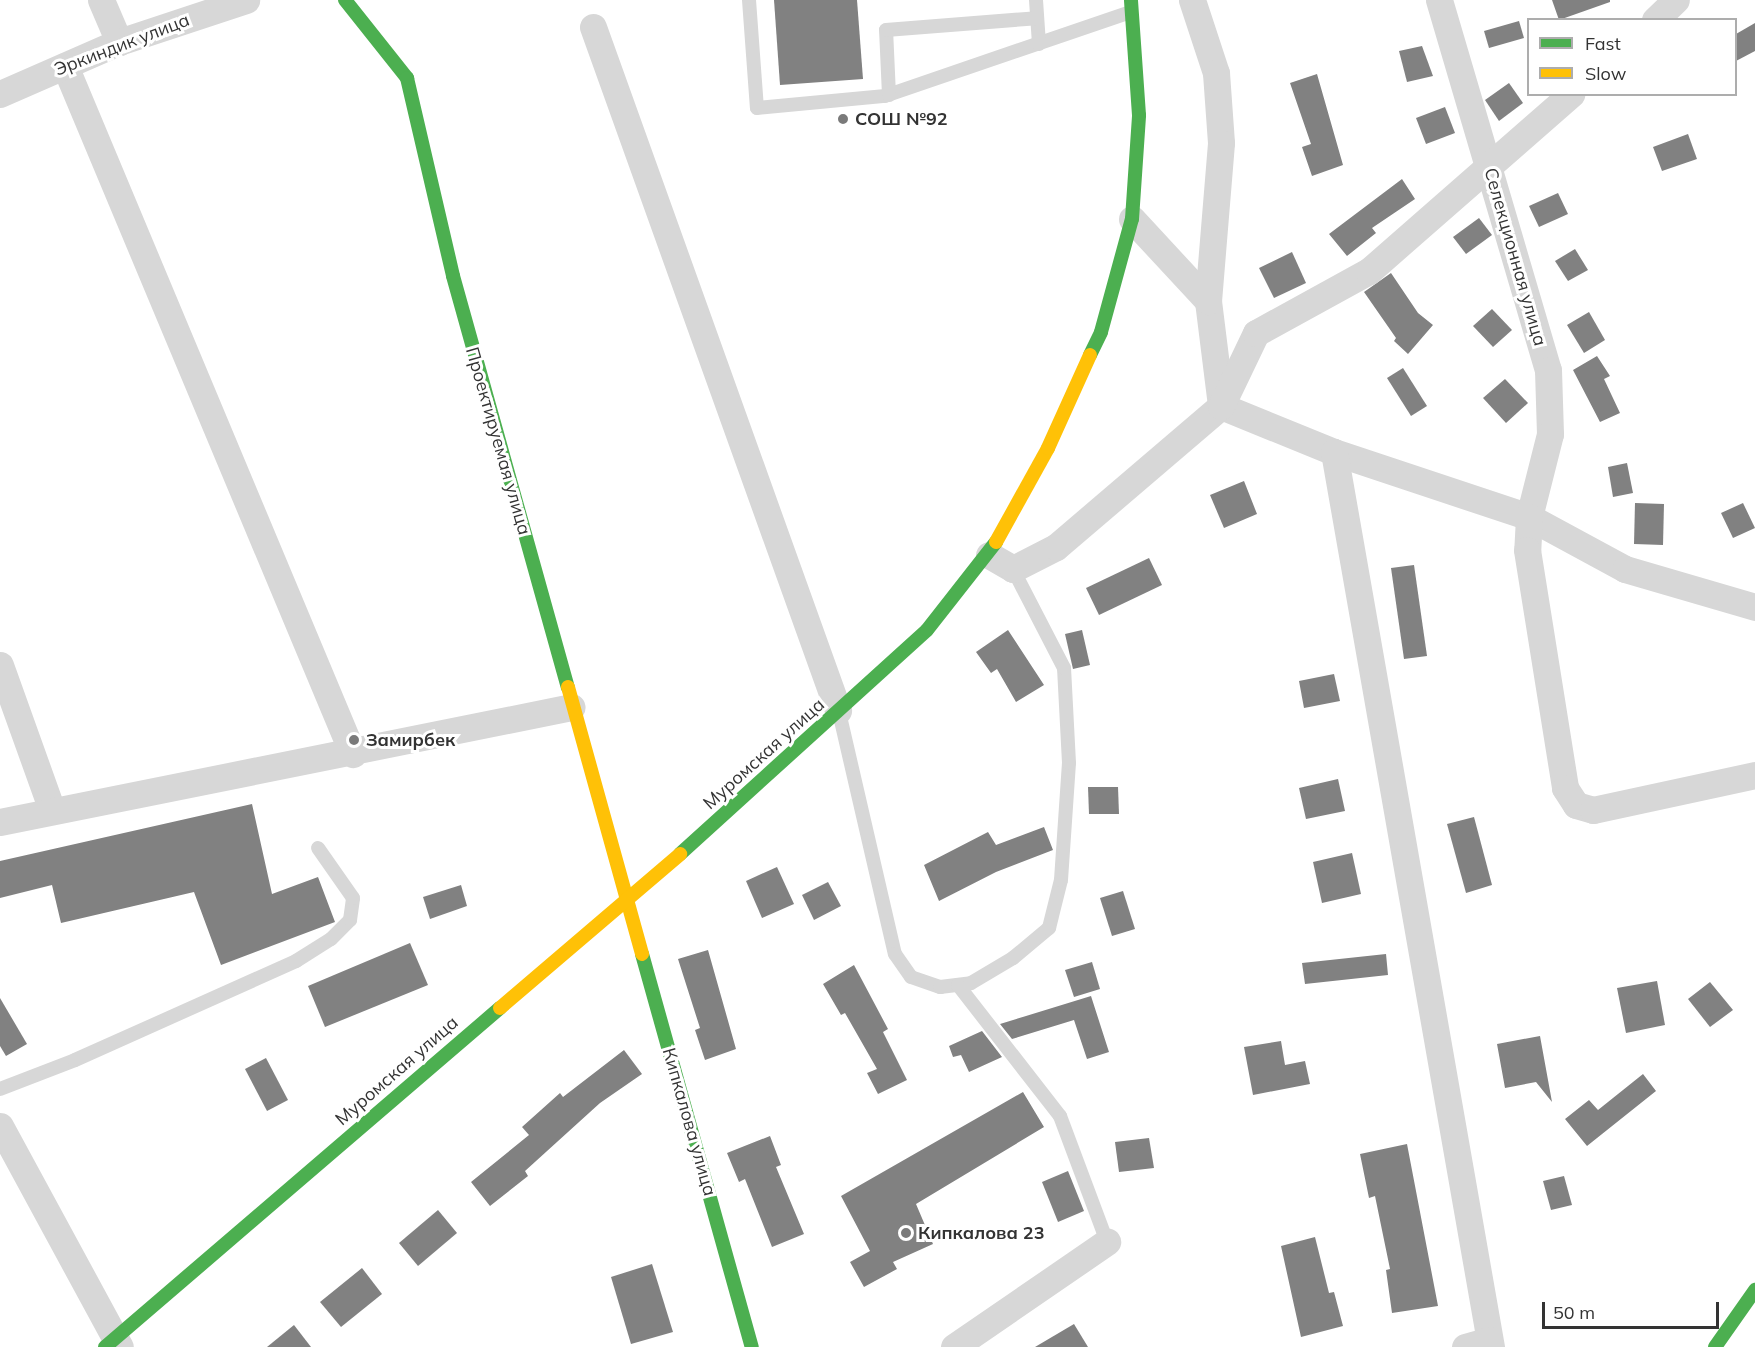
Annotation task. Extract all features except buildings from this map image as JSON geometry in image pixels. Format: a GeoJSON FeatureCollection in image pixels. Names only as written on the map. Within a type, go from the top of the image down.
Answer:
{"type":"FeatureCollection","features":[{"type":"Feature","properties":{"kind":"street"},"geometry":{"type":"LineString","coordinates":[[100,0],[118,42]]}},
{"type":"Feature","properties":{"kind":"street","name":"Эркиндик улица"},"geometry":{"type":"LineString","coordinates":[[0,94],[118,42],[246,0]]}},
{"type":"Feature","properties":{"kind":"street","name":"Проектируемая улица"},"geometry":{"type":"LineString","coordinates":[[345,0],[407,78],[453,276],[627,897]]}},
{"type":"Feature","properties":{"kind":"street"},"geometry":{"type":"LineString","coordinates":[[1192,0],[1216,73],[1221,143],[1208,301],[1221,406]]}},
{"type":"Feature","properties":{"kind":"street","name":"Селекционная улица"},"geometry":{"type":"LineString","coordinates":[[1439,0],[1548,370],[1550,434],[1529,517],[1528,561],[1565,788],[1576,805],[1593,810],[1755,775]]}},
{"type":"Feature","properties":{"kind":"street"},"geometry":{"type":"LineString","coordinates":[[1656,18],[1676,0]]}},
{"type":"Feature","properties":{"kind":"street","name":"Муромская улица"},"geometry":{"type":"LineString","coordinates":[[113,1344],[627,897],[709,829],[927,630],[989,555],[1048,448],[1101,332],[1132,219],[1138,115],[1132,6]]}},
{"type":"Feature","properties":{"kind":"street"},"geometry":{"type":"LineString","coordinates":[[592,27],[838,710]]}},
{"type":"Feature","properties":{"kind":"street"},"geometry":{"type":"LineString","coordinates":[[65,66],[353,754]]}},
{"type":"Feature","properties":{"kind":"street"},"geometry":{"type":"LineString","coordinates":[[989,555],[1013,569],[1056,548],[1221,406],[1256,333],[1369,271],[1569,96]]}},
{"type":"Feature","properties":{"kind":"street"},"geometry":{"type":"LineString","coordinates":[[1132,219],[1208,301]]}},
{"type":"Feature","properties":{"kind":"street"},"geometry":{"type":"LineString","coordinates":[[1221,406],[1334,452],[1529,517],[1625,569],[1755,607]]}},
{"type":"Feature","properties":{"kind":"street"},"geometry":{"type":"LineString","coordinates":[[1334,452],[1482,1345]]}},
{"type":"Feature","properties":{"kind":"street"},"geometry":{"type":"LineString","coordinates":[[0,665],[52,810]]}},
{"type":"Feature","properties":{"kind":"street"},"geometry":{"type":"LineString","coordinates":[[0,822],[52,810],[353,754],[572,707]]}},
{"type":"Feature","properties":{"kind":"street","name":"Кипкалова улица"},"geometry":{"type":"LineString","coordinates":[[627,897],[752,1347]]}},
{"type":"Feature","properties":{"kind":"street"},"geometry":{"type":"LineString","coordinates":[[0,1126],[113,1344]]}},
{"type":"Feature","properties":{"kind":"street"},"geometry":{"type":"LineString","coordinates":[[954,1347],[1107,1242]]}},
{"type":"Feature","properties":{"kind":"street"},"geometry":{"type":"LineString","coordinates":[[1722,1345],[1755,1290]]}},
{"type":"Feature","properties":{"kind":"lane"},"geometry":{"type":"LineString","coordinates":[[749,0],[757,108],[889,95],[1040,44],[1132,6]]}},
{"type":"Feature","properties":{"kind":"lane"},"geometry":{"type":"LineString","coordinates":[[1036,0],[1040,44]]}},
{"type":"Feature","properties":{"kind":"lane"},"geometry":{"type":"LineString","coordinates":[[889,95],[886,30],[1037,18]]}},
{"type":"Feature","properties":{"kind":"lane"},"geometry":{"type":"LineString","coordinates":[[838,710],[894,954],[911,977],[940,987],[971,983],[1013,958],[1049,928],[1061,880],[1069,763],[1064,669],[1013,569]]}},
{"type":"Feature","properties":{"kind":"lane"},"geometry":{"type":"LineString","coordinates":[[0,1089],[75,1060],[296,961],[331,939],[350,920],[353,898],[318,848]]}},
{"type":"Feature","properties":{"kind":"lane"},"geometry":{"type":"LineString","coordinates":[[958,985],[1060,1116],[1107,1242]]}},
{"type":"Feature","properties":{"kind":"traffic: fast"},"geometry":{"type":"LineString","coordinates":[[345,0],[407,78],[453,276],[568,687]]}},
{"type":"Feature","properties":{"kind":"traffic: fast"},"geometry":{"type":"LineString","coordinates":[[1090,355],[1101,332],[1132,219],[1139,115],[1131,0]]}},
{"type":"Feature","properties":{"kind":"traffic: fast"},"geometry":{"type":"LineString","coordinates":[[680,854],[927,630],[996,542]]}},
{"type":"Feature","properties":{"kind":"traffic: fast"},"geometry":{"type":"LineString","coordinates":[[642,954],[752,1347]]}},
{"type":"Feature","properties":{"kind":"traffic: fast"},"geometry":{"type":"LineString","coordinates":[[105,1347],[500,1008]]}},
{"type":"Feature","properties":{"kind":"traffic: fast"},"geometry":{"type":"LineString","coordinates":[[1715,1347],[1755,1290]]}},
{"type":"Feature","properties":{"kind":"traffic: slow"},"geometry":{"type":"LineString","coordinates":[[996,542],[1048,448],[1090,355]]}},
{"type":"Feature","properties":{"kind":"traffic: slow"},"geometry":{"type":"LineString","coordinates":[[568,687],[642,954]]}},
{"type":"Feature","properties":{"kind":"traffic: slow"},"geometry":{"type":"LineString","coordinates":[[500,1008],[680,854]]}},
{"type":"Feature","properties":{"kind":"place","name":"СОШ №92"},"geometry":{"type":"Point","coordinates":[843,119]}},
{"type":"Feature","properties":{"kind":"place","name":"Замирбек"},"geometry":{"type":"Point","coordinates":[354,740]}},
{"type":"Feature","properties":{"kind":"place","name":"Кипкалова 23"},"geometry":{"type":"Point","coordinates":[906,1233]}}]}
